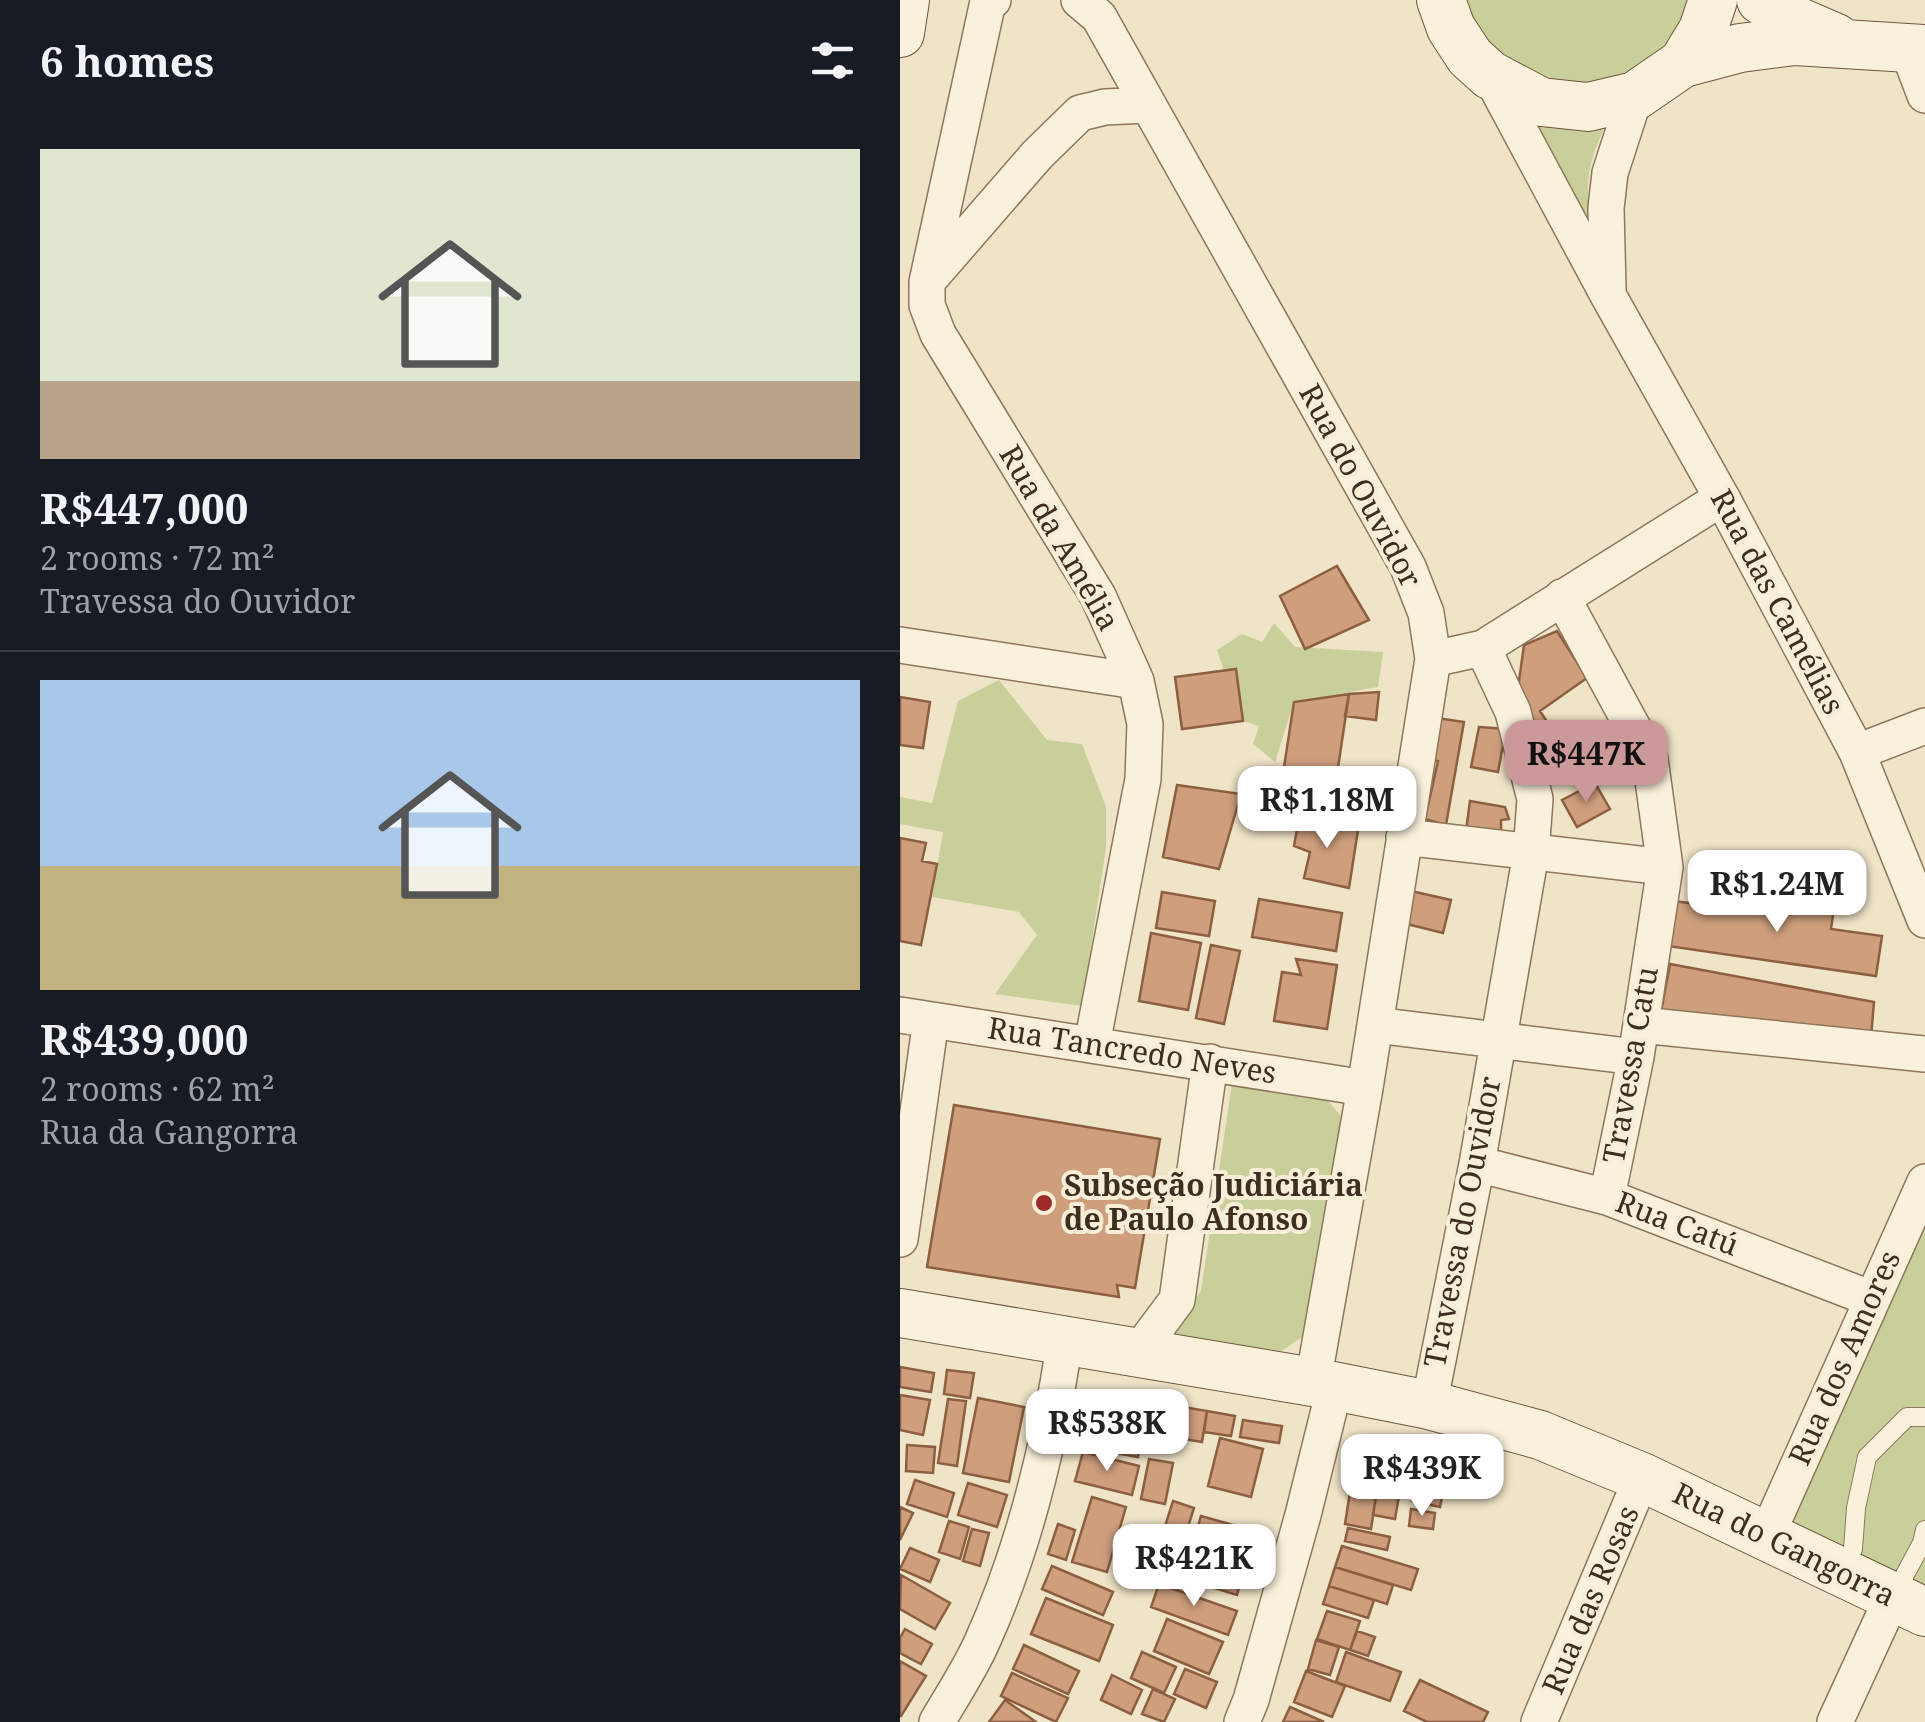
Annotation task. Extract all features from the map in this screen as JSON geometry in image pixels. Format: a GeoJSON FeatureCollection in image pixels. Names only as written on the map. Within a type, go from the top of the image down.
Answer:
{"type":"FeatureCollection","features":[{"type":"Feature","properties":{"kind":"street"},"geometry":{"type":"LineString","coordinates":[[900,33],[905,0]]}},
{"type":"Feature","properties":{"kind":"street"},"geometry":{"type":"LineString","coordinates":[[927,282],[987,6],[993,0]]}},
{"type":"Feature","properties":{"kind":"street","name":"Rua do Ouvidor"},"geometry":{"type":"LineString","coordinates":[[1080,0],[1099,17],[1408,567],[1426,612],[1433,660],[1303,1516],[1252,1700],[1242,1722]]}},
{"type":"Feature","properties":{"kind":"street"},"geometry":{"type":"LineString","coordinates":[[1442,0],[1451,28],[1470,58],[1490,76],[1541,102],[1588,107],[1636,96],[1683,63],[1740,48],[1795,41],[1917,50],[1925,96]]}},
{"type":"Feature","properties":{"kind":"street"},"geometry":{"type":"LineString","coordinates":[[1683,63],[1714,0]]}},
{"type":"Feature","properties":{"kind":"street"},"geometry":{"type":"LineString","coordinates":[[1762,0],[1796,21],[1848,44]]}},
{"type":"Feature","properties":{"kind":"street","name":"Rua das Camélias"},"geometry":{"type":"LineString","coordinates":[[1490,76],[1857,752],[1925,920]]}},
{"type":"Feature","properties":{"kind":"street","name":"Rua das Camélias"},"geometry":{"type":"LineString","coordinates":[[1608,295],[1606,208],[1610,174],[1636,96]]}},
{"type":"Feature","properties":{"kind":"street"},"geometry":{"type":"LineString","coordinates":[[927,282],[1037,155],[1080,113],[1146,105]]}},
{"type":"Feature","properties":{"kind":"street","name":"Rua da Amélia"},"geometry":{"type":"LineString","coordinates":[[927,282],[927,306],[938,334],[1098,596],[1136,681],[1145,724],[1143,779],[1092,1044]]}},
{"type":"Feature","properties":{"kind":"street"},"geometry":{"type":"LineString","coordinates":[[1433,660],[1483,648],[1722,498]]}},
{"type":"Feature","properties":{"kind":"street","name":"Travessa Catu"},"geometry":{"type":"LineString","coordinates":[[1562,598],[1650,759],[1665,867],[1638,1041],[1607,1197]]}},
{"type":"Feature","properties":{"kind":"street"},"geometry":{"type":"LineString","coordinates":[[900,645],[1136,681]]}},
{"type":"Feature","properties":{"kind":"street","name":"Travessa do Ouvidor"},"geometry":{"type":"LineString","coordinates":[[1429,1405],[1477,1164],[1531,853],[1535,798],[1513,712],[1483,648]]}},
{"type":"Feature","properties":{"kind":"street"},"geometry":{"type":"LineString","coordinates":[[1857,752],[1925,726]]}},
{"type":"Feature","properties":{"kind":"street"},"geometry":{"type":"LineString","coordinates":[[1404,837],[1665,867]]}},
{"type":"Feature","properties":{"kind":"street"},"geometry":{"type":"LineString","coordinates":[[900,1239],[916,1018]]}},
{"type":"Feature","properties":{"kind":"street","name":"Rua Tancredo Neves"},"geometry":{"type":"LineString","coordinates":[[916,1018],[1365,1088]]}},
{"type":"Feature","properties":{"kind":"street","name":"Travessa do Ouvidor"},"geometry":{"type":"LineString","coordinates":[[1375,1025],[1497,1039],[1925,1054]]}},
{"type":"Feature","properties":{"kind":"street"},"geometry":{"type":"LineString","coordinates":[[1139,1351],[1177,1300],[1210,1062]]}},
{"type":"Feature","properties":{"kind":"street","name":"Rua Catú"},"geometry":{"type":"LineString","coordinates":[[1477,1164],[1607,1197],[1872,1299]]}},
{"type":"Feature","properties":{"kind":"street","name":"Rua dos Amores"},"geometry":{"type":"LineString","coordinates":[[1766,1535],[1925,1182]]}},
{"type":"Feature","properties":{"kind":"street","name":"Rua do Gangorra"},"geometry":{"type":"LineString","coordinates":[[900,1313],[1324,1384],[1429,1405],[1540,1434],[1642,1477],[1908,1605]]}},
{"type":"Feature","properties":{"kind":"street"},"geometry":{"type":"LineString","coordinates":[[937,1722],[981,1645],[1006,1584],[1052,1425],[1065,1340]]}},
{"type":"Feature","properties":{"kind":"street","name":"Rua das Rosas"},"geometry":{"type":"LineString","coordinates":[[1539,1722],[1642,1477]]}},
{"type":"Feature","properties":{"kind":"street"},"geometry":{"type":"LineString","coordinates":[[1836,1722],[1908,1605]]}},
{"type":"Feature","properties":{"kind":"lane"},"geometry":{"type":"LineString","coordinates":[[1842,1573],[1853,1549],[1866,1457],[1907,1416],[1925,1417]]}},
{"type":"Feature","properties":{"kind":"lane"},"geometry":{"type":"LineString","coordinates":[[1908,1605],[1925,1530]]}},
{"type":"Feature","properties":{"kind":"green space"},"geometry":{"type":"Polygon","coordinates":[[[1458,0],[1700,0],[1655,62],[1618,78],[1574,85],[1531,79],[1512,71],[1491,53],[1458,0]]]}},
{"type":"Feature","properties":{"kind":"green space"},"geometry":{"type":"Polygon","coordinates":[[[1520,105],[1610,115],[1589,177],[1593,243],[1520,105]]]}},
{"type":"Feature","properties":{"kind":"green space"},"geometry":{"type":"Polygon","coordinates":[[[1274,623],[1295,647],[1383,652],[1378,687],[1294,702],[1275,762],[1253,744],[1259,726],[1243,721],[1236,669],[1224,671],[1217,650],[1242,634],[1262,642],[1274,623]]]}},
{"type":"Feature","properties":{"kind":"green space"},"geometry":{"type":"Polygon","coordinates":[[[999,680],[1047,740],[1082,744],[1106,807],[1106,848],[1082,1006],[995,994],[1037,935],[1019,912],[932,897],[943,832],[900,824],[900,797],[932,803],[958,701],[999,680]]]}},
{"type":"Feature","properties":{"kind":"green space"},"geometry":{"type":"Polygon","coordinates":[[[1232,1083],[1323,1095],[1341,1116],[1302,1337],[1280,1352],[1166,1338],[1201,1291],[1232,1083]]]}},
{"type":"Feature","properties":{"kind":"green space"},"geometry":{"type":"Polygon","coordinates":[[[1925,1211],[1925,1585],[1786,1522],[1925,1211]]]}},
{"type":"Feature","properties":{"kind":"building"},"geometry":{"type":"Polygon","coordinates":[[[1337,566],[1369,620],[1305,649],[1280,596],[1337,566]]]}},
{"type":"Feature","properties":{"kind":"building"},"geometry":{"type":"Polygon","coordinates":[[[1557,631],[1587,678],[1540,711],[1567,752],[1537,760],[1517,695],[1524,645],[1557,631]]]}},
{"type":"Feature","properties":{"kind":"building"},"geometry":{"type":"Polygon","coordinates":[[[1236,669],[1243,721],[1182,729],[1175,677],[1236,669]]]}},
{"type":"Feature","properties":{"kind":"building"},"geometry":{"type":"Polygon","coordinates":[[[1379,692],[1376,720],[1345,716],[1349,694],[1379,692]]]}},
{"type":"Feature","properties":{"kind":"building"},"geometry":{"type":"Polygon","coordinates":[[[1349,694],[1335,788],[1282,780],[1294,702],[1349,694]]]}},
{"type":"Feature","properties":{"kind":"building"},"geometry":{"type":"Polygon","coordinates":[[[900,697],[930,702],[923,748],[900,745],[900,697]]]}},
{"type":"Feature","properties":{"kind":"building"},"geometry":{"type":"Polygon","coordinates":[[[1437,718],[1464,722],[1446,825],[1425,819],[1438,761],[1429,760],[1437,718]]]}},
{"type":"Feature","properties":{"kind":"building"},"geometry":{"type":"Polygon","coordinates":[[[1479,727],[1506,729],[1498,772],[1471,767],[1479,727]]]}},
{"type":"Feature","properties":{"kind":"building"},"geometry":{"type":"Polygon","coordinates":[[[1595,783],[1610,809],[1577,827],[1562,800],[1595,783]]]}},
{"type":"Feature","properties":{"kind":"building"},"geometry":{"type":"Polygon","coordinates":[[[1177,785],[1241,794],[1219,869],[1163,857],[1177,785]]]}},
{"type":"Feature","properties":{"kind":"building"},"geometry":{"type":"Polygon","coordinates":[[[1294,790],[1362,801],[1358,830],[1290,817],[1294,790]]]}},
{"type":"Feature","properties":{"kind":"building"},"geometry":{"type":"Polygon","coordinates":[[[1470,801],[1505,807],[1509,819],[1501,820],[1501,837],[1466,831],[1470,801]]]}},
{"type":"Feature","properties":{"kind":"building"},"geometry":{"type":"Polygon","coordinates":[[[1299,818],[1358,830],[1349,888],[1304,878],[1310,852],[1294,846],[1299,818]]]}},
{"type":"Feature","properties":{"kind":"building"},"geometry":{"type":"Polygon","coordinates":[[[900,838],[926,843],[922,861],[937,864],[921,945],[900,941],[900,838]]]}},
{"type":"Feature","properties":{"kind":"building"},"geometry":{"type":"Polygon","coordinates":[[[1411,891],[1451,900],[1443,933],[1403,923],[1411,891]]]}},
{"type":"Feature","properties":{"kind":"building"},"geometry":{"type":"Polygon","coordinates":[[[1162,892],[1215,901],[1209,936],[1156,928],[1162,892]]]}},
{"type":"Feature","properties":{"kind":"building"},"geometry":{"type":"Polygon","coordinates":[[[1783,893],[1835,900],[1831,929],[1882,936],[1876,976],[1668,946],[1674,901],[1780,916],[1783,893]]]}},
{"type":"Feature","properties":{"kind":"building"},"geometry":{"type":"Polygon","coordinates":[[[1259,899],[1342,913],[1336,951],[1252,937],[1259,899]]]}},
{"type":"Feature","properties":{"kind":"building"},"geometry":{"type":"Polygon","coordinates":[[[1151,933],[1201,943],[1188,1010],[1139,1001],[1151,933]]]}},
{"type":"Feature","properties":{"kind":"building"},"geometry":{"type":"Polygon","coordinates":[[[1211,945],[1240,951],[1224,1024],[1196,1018],[1211,945]]]}},
{"type":"Feature","properties":{"kind":"building"},"geometry":{"type":"Polygon","coordinates":[[[1296,959],[1337,965],[1327,1029],[1274,1021],[1282,972],[1301,975],[1296,959]]]}},
{"type":"Feature","properties":{"kind":"building"},"geometry":{"type":"Polygon","coordinates":[[[1670,964],[1874,1002],[1871,1037],[1661,1011],[1670,964]]]}},
{"type":"Feature","properties":{"kind":"building","name":"Subseção Judiciária de Paulo Afonso"},"geometry":{"type":"Polygon","coordinates":[[[954,1105],[1160,1139],[1135,1288],[1117,1285],[1119,1297],[927,1267],[954,1105]]]}},
{"type":"Feature","properties":{"kind":"building"},"geometry":{"type":"Polygon","coordinates":[[[900,1367],[934,1373],[931,1392],[900,1387],[900,1367]]]}},
{"type":"Feature","properties":{"kind":"building"},"geometry":{"type":"Polygon","coordinates":[[[947,1370],[974,1373],[970,1398],[944,1394],[947,1370]]]}},
{"type":"Feature","properties":{"kind":"building"},"geometry":{"type":"Polygon","coordinates":[[[900,1395],[930,1400],[923,1435],[900,1430],[900,1395]]]}},
{"type":"Feature","properties":{"kind":"building"},"geometry":{"type":"Polygon","coordinates":[[[1097,1397],[1146,1407],[1142,1427],[1094,1417],[1097,1397]]]}},
{"type":"Feature","properties":{"kind":"building"},"geometry":{"type":"Polygon","coordinates":[[[978,1398],[1024,1407],[1009,1482],[963,1473],[978,1398]]]}},
{"type":"Feature","properties":{"kind":"building"},"geometry":{"type":"Polygon","coordinates":[[[948,1399],[966,1401],[957,1466],[938,1463],[948,1399]]]}},
{"type":"Feature","properties":{"kind":"building"},"geometry":{"type":"Polygon","coordinates":[[[1153,1406],[1164,1407],[1161,1435],[1150,1433],[1153,1406]]]}},
{"type":"Feature","properties":{"kind":"building"},"geometry":{"type":"Polygon","coordinates":[[[1183,1407],[1207,1411],[1202,1442],[1178,1438],[1183,1407]]]}},
{"type":"Feature","properties":{"kind":"building"},"geometry":{"type":"Polygon","coordinates":[[[1207,1411],[1235,1416],[1231,1436],[1204,1432],[1207,1411]]]}},
{"type":"Feature","properties":{"kind":"building"},"geometry":{"type":"Polygon","coordinates":[[[1243,1420],[1282,1426],[1279,1443],[1240,1437],[1243,1420]]]}},
{"type":"Feature","properties":{"kind":"building"},"geometry":{"type":"Polygon","coordinates":[[[1093,1423],[1142,1432],[1138,1457],[1088,1448],[1093,1423]]]}},
{"type":"Feature","properties":{"kind":"building"},"geometry":{"type":"Polygon","coordinates":[[[1220,1438],[1263,1449],[1251,1497],[1208,1486],[1220,1438]]]}},
{"type":"Feature","properties":{"kind":"building"},"geometry":{"type":"Polygon","coordinates":[[[1358,1440],[1384,1444],[1371,1529],[1345,1524],[1358,1440]]]}},
{"type":"Feature","properties":{"kind":"building"},"geometry":{"type":"Polygon","coordinates":[[[907,1445],[935,1447],[933,1473],[906,1471],[907,1445]]]}},
{"type":"Feature","properties":{"kind":"building"},"geometry":{"type":"Polygon","coordinates":[[[1083,1452],[1139,1466],[1132,1495],[1075,1481],[1083,1452]]]}},
{"type":"Feature","properties":{"kind":"building"},"geometry":{"type":"Polygon","coordinates":[[[1383,1452],[1406,1455],[1395,1519],[1373,1515],[1383,1452]]]}},
{"type":"Feature","properties":{"kind":"building"},"geometry":{"type":"Polygon","coordinates":[[[1421,1457],[1449,1462],[1440,1507],[1412,1501],[1421,1457]]]}},
{"type":"Feature","properties":{"kind":"building"},"geometry":{"type":"Polygon","coordinates":[[[1149,1459],[1173,1463],[1165,1504],[1141,1499],[1149,1459]]]}},
{"type":"Feature","properties":{"kind":"building"},"geometry":{"type":"Polygon","coordinates":[[[915,1480],[954,1493],[947,1517],[907,1504],[915,1480]]]}},
{"type":"Feature","properties":{"kind":"building"},"geometry":{"type":"Polygon","coordinates":[[[968,1483],[1007,1495],[997,1527],[958,1515],[968,1483]]]}},
{"type":"Feature","properties":{"kind":"building"},"geometry":{"type":"Polygon","coordinates":[[[1092,1497],[1126,1507],[1107,1572],[1072,1562],[1092,1497]]]}},
{"type":"Feature","properties":{"kind":"building"},"geometry":{"type":"Polygon","coordinates":[[[1173,1501],[1194,1508],[1181,1549],[1160,1542],[1173,1501]]]}},
{"type":"Feature","properties":{"kind":"building"},"geometry":{"type":"Polygon","coordinates":[[[900,1507],[913,1513],[900,1540],[900,1507]]]}},
{"type":"Feature","properties":{"kind":"building"},"geometry":{"type":"Polygon","coordinates":[[[1411,1509],[1435,1513],[1433,1529],[1409,1526],[1411,1509]]]}},
{"type":"Feature","properties":{"kind":"building"},"geometry":{"type":"Polygon","coordinates":[[[1201,1516],[1265,1534],[1256,1565],[1192,1547],[1201,1516]]]}},
{"type":"Feature","properties":{"kind":"building"},"geometry":{"type":"Polygon","coordinates":[[[949,1521],[969,1527],[960,1559],[939,1552],[949,1521]]]}},
{"type":"Feature","properties":{"kind":"building"},"geometry":{"type":"Polygon","coordinates":[[[1058,1524],[1075,1530],[1066,1560],[1048,1554],[1058,1524]]]}},
{"type":"Feature","properties":{"kind":"building"},"geometry":{"type":"Polygon","coordinates":[[[1348,1528],[1390,1537],[1387,1550],[1345,1541],[1348,1528]]]}},
{"type":"Feature","properties":{"kind":"building"},"geometry":{"type":"Polygon","coordinates":[[[972,1529],[989,1533],[980,1566],[963,1561],[972,1529]]]}},
{"type":"Feature","properties":{"kind":"building"},"geometry":{"type":"Polygon","coordinates":[[[1129,1541],[1161,1549],[1155,1571],[1123,1562],[1129,1541]]]}},
{"type":"Feature","properties":{"kind":"building"},"geometry":{"type":"Polygon","coordinates":[[[1342,1546],[1418,1569],[1411,1590],[1335,1567],[1342,1546]]]}},
{"type":"Feature","properties":{"kind":"building"},"geometry":{"type":"Polygon","coordinates":[[[910,1548],[939,1560],[930,1582],[900,1569],[910,1548]]]}},
{"type":"Feature","properties":{"kind":"building"},"geometry":{"type":"Polygon","coordinates":[[[1195,1555],[1244,1569],[1237,1595],[1188,1580],[1195,1555]]]}},
{"type":"Feature","properties":{"kind":"building"},"geometry":{"type":"Polygon","coordinates":[[[1052,1566],[1113,1592],[1103,1615],[1042,1589],[1052,1566]]]}},
{"type":"Feature","properties":{"kind":"building"},"geometry":{"type":"Polygon","coordinates":[[[1335,1567],[1393,1585],[1387,1604],[1329,1586],[1335,1567]]]}},
{"type":"Feature","properties":{"kind":"building"},"geometry":{"type":"Polygon","coordinates":[[[901,1575],[950,1603],[935,1629],[900,1609],[901,1575]]]}},
{"type":"Feature","properties":{"kind":"building"},"geometry":{"type":"Polygon","coordinates":[[[1159,1584],[1237,1611],[1228,1635],[1151,1607],[1159,1584]]]}},
{"type":"Feature","properties":{"kind":"building"},"geometry":{"type":"Polygon","coordinates":[[[1329,1586],[1374,1600],[1368,1618],[1323,1604],[1329,1586]]]}},
{"type":"Feature","properties":{"kind":"building"},"geometry":{"type":"Polygon","coordinates":[[[1046,1598],[1113,1625],[1099,1661],[1031,1634],[1046,1598]]]}},
{"type":"Feature","properties":{"kind":"building"},"geometry":{"type":"Polygon","coordinates":[[[1327,1611],[1360,1621],[1350,1650],[1317,1639],[1327,1611]]]}},
{"type":"Feature","properties":{"kind":"building"},"geometry":{"type":"Polygon","coordinates":[[[1167,1619],[1223,1642],[1209,1674],[1154,1651],[1167,1619]]]}},
{"type":"Feature","properties":{"kind":"building"},"geometry":{"type":"Polygon","coordinates":[[[905,1629],[932,1644],[921,1664],[900,1653],[900,1638],[905,1629]]]}},
{"type":"Feature","properties":{"kind":"building"},"geometry":{"type":"Polygon","coordinates":[[[1357,1631],[1375,1637],[1368,1656],[1350,1650],[1357,1631]]]}},
{"type":"Feature","properties":{"kind":"building"},"geometry":{"type":"Polygon","coordinates":[[[1316,1640],[1339,1647],[1330,1675],[1308,1669],[1316,1640]]]}},
{"type":"Feature","properties":{"kind":"building"},"geometry":{"type":"Polygon","coordinates":[[[1024,1645],[1079,1671],[1068,1694],[1013,1669],[1024,1645]]]}},
{"type":"Feature","properties":{"kind":"building"},"geometry":{"type":"Polygon","coordinates":[[[1142,1652],[1176,1667],[1164,1693],[1131,1678],[1142,1652]]]}},
{"type":"Feature","properties":{"kind":"building"},"geometry":{"type":"Polygon","coordinates":[[[1346,1652],[1401,1672],[1390,1701],[1336,1682],[1346,1652]]]}},
{"type":"Feature","properties":{"kind":"building"},"geometry":{"type":"Polygon","coordinates":[[[900,1661],[926,1676],[901,1716],[900,1715],[900,1661]]]}},
{"type":"Feature","properties":{"kind":"building"},"geometry":{"type":"Polygon","coordinates":[[[1185,1669],[1217,1682],[1206,1708],[1174,1694],[1185,1669]]]}},
{"type":"Feature","properties":{"kind":"building"},"geometry":{"type":"Polygon","coordinates":[[[1306,1671],[1345,1686],[1332,1717],[1294,1702],[1306,1671]]]}},
{"type":"Feature","properties":{"kind":"building"},"geometry":{"type":"Polygon","coordinates":[[[1012,1673],[1068,1698],[1056,1722],[1001,1696],[1012,1673]]]}},
{"type":"Feature","properties":{"kind":"building"},"geometry":{"type":"Polygon","coordinates":[[[1112,1675],[1142,1690],[1131,1714],[1101,1700],[1112,1675]]]}},
{"type":"Feature","properties":{"kind":"building"},"geometry":{"type":"Polygon","coordinates":[[[1420,1680],[1488,1712],[1483,1722],[1427,1722],[1404,1711],[1420,1680]]]}},
{"type":"Feature","properties":{"kind":"building"},"geometry":{"type":"Polygon","coordinates":[[[1153,1689],[1175,1699],[1164,1722],[1142,1714],[1153,1689]]]}},
{"type":"Feature","properties":{"kind":"building"},"geometry":{"type":"Polygon","coordinates":[[[1005,1700],[1036,1722],[989,1722],[1005,1700]]]}},
{"type":"Feature","properties":{"kind":"building"},"geometry":{"type":"Polygon","coordinates":[[[1290,1707],[1324,1722],[1283,1722],[1290,1707]]]}},
{"type":"Feature","properties":{"kind":"place","name":"Subseção Judiciária de Paulo Afonso"},"geometry":{"type":"Point","coordinates":[1044,1203]}}]}
